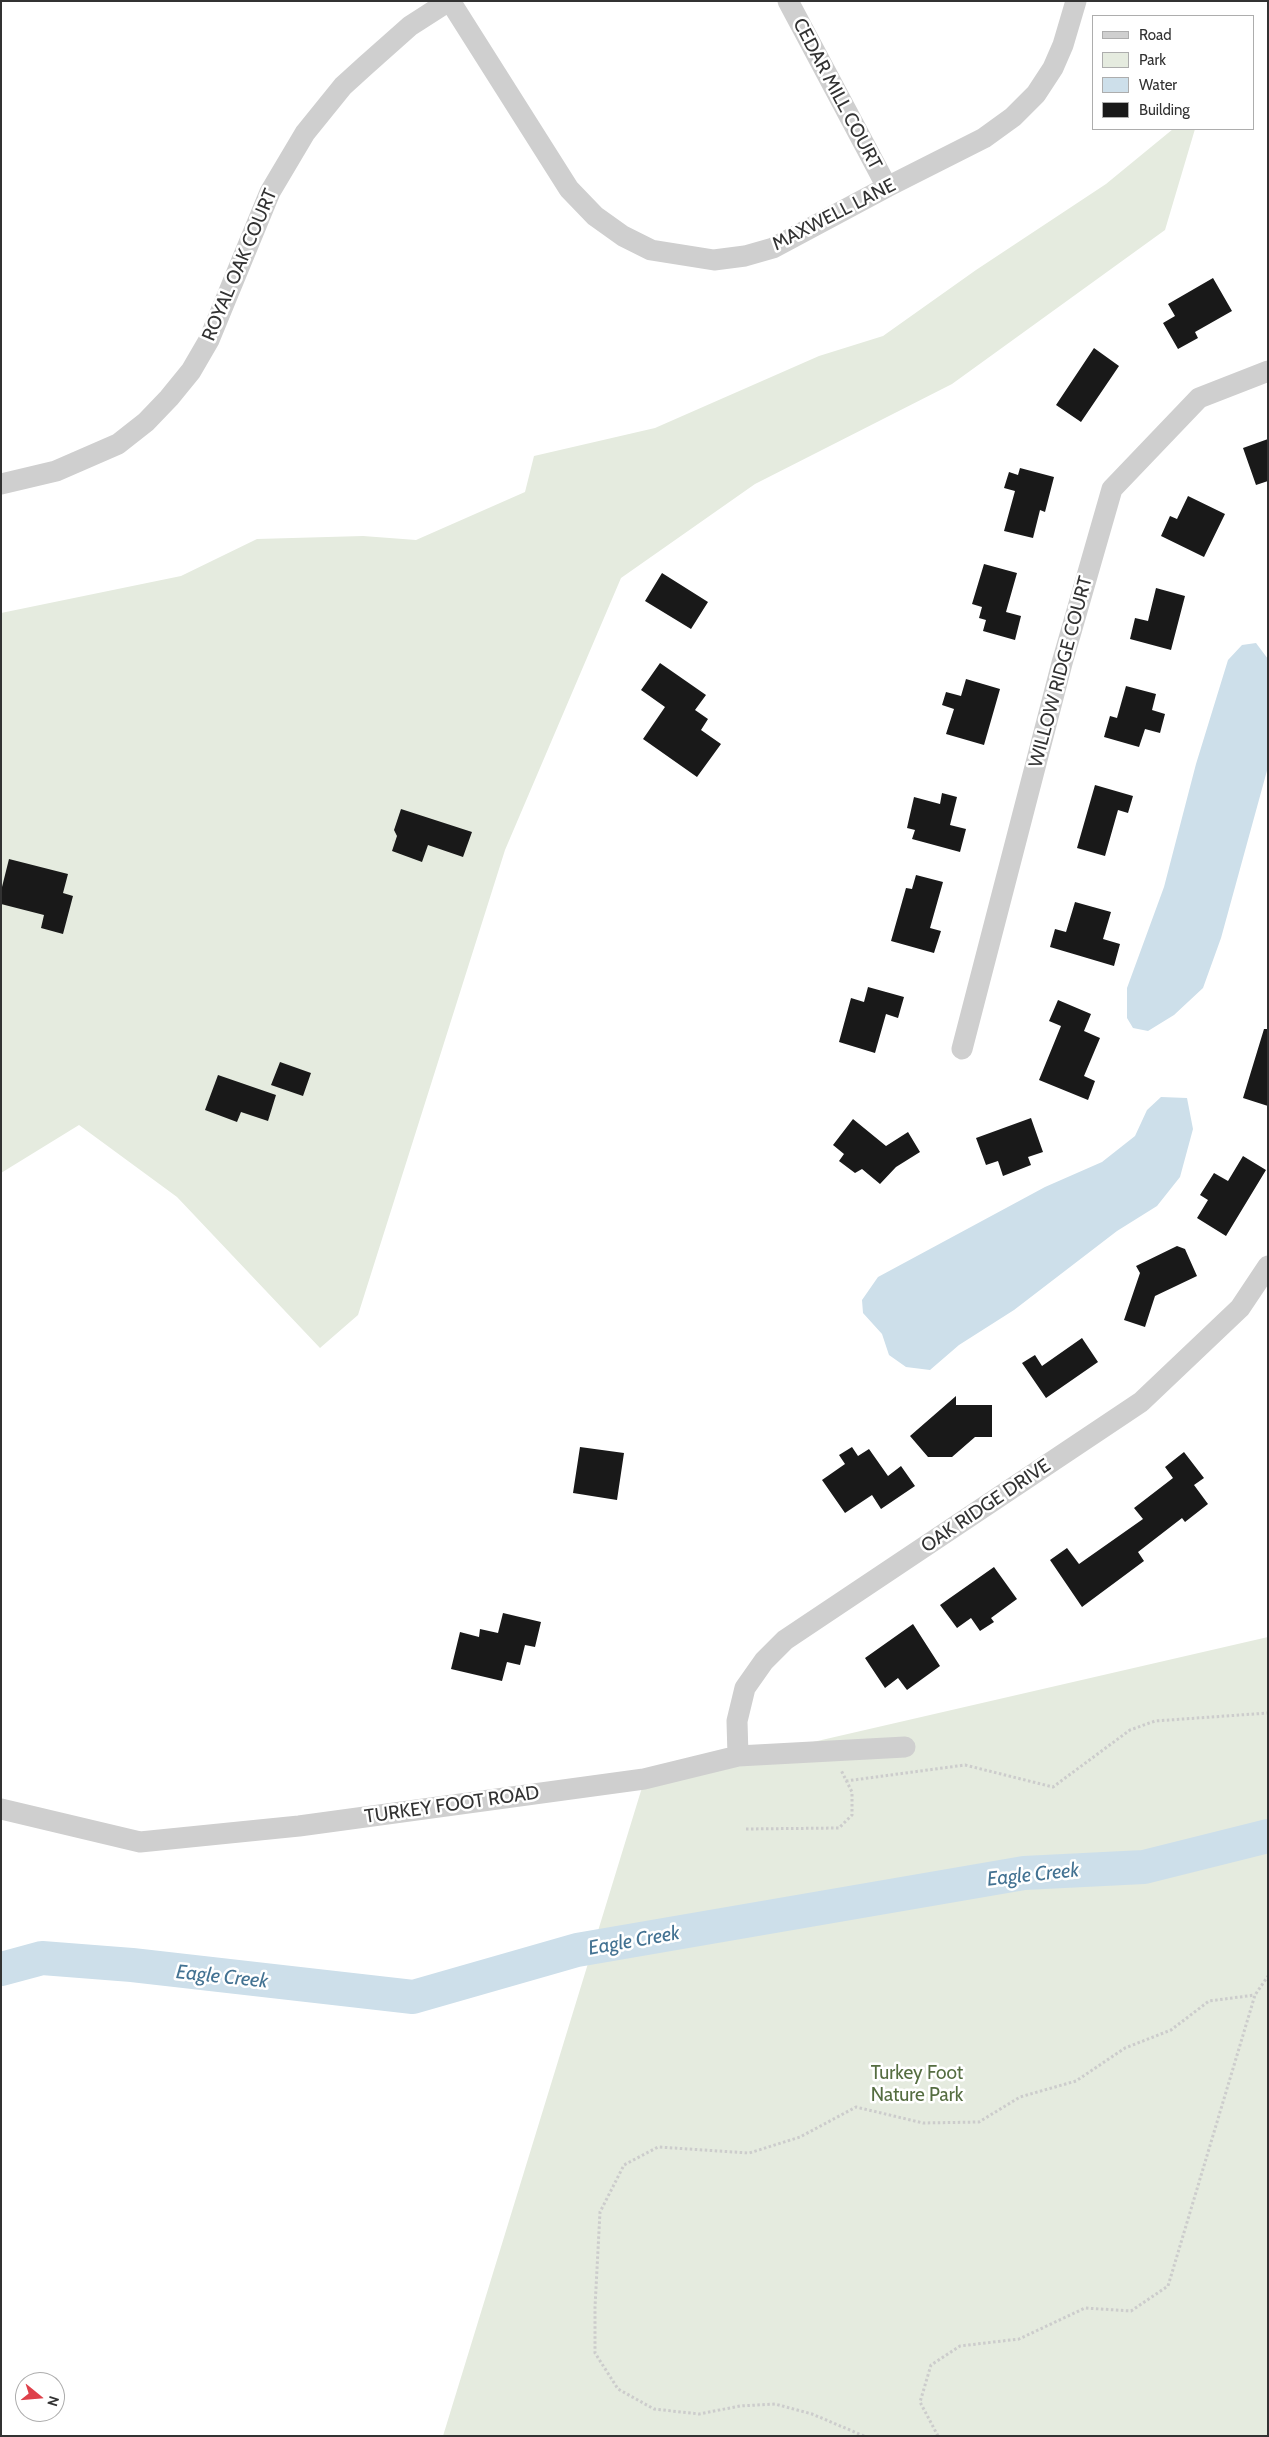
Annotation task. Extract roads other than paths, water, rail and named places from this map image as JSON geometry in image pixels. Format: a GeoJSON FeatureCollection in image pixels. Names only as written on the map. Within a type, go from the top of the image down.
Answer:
{"type":"FeatureCollection","features":[{"type":"Feature","properties":{"kind":"street","name":"MAXWELL LANE"},"geometry":{"type":"LineString","coordinates":[[449,1],[569,189],[595,216],[623,236],[651,250],[714,260],[745,256],[773,248],[984,138],[1013,117],[1036,94],[1053,68],[1063,45],[1076,1]]}},
{"type":"Feature","properties":{"kind":"street","name":"ROYAL OAK COURT"},"geometry":{"type":"LineString","coordinates":[[1,484],[56,471],[118,444],[146,422],[169,398],[191,371],[209,340],[270,192],[305,133],[343,86],[410,26],[449,1]]}},
{"type":"Feature","properties":{"kind":"street","name":"CEDAR MILL COURT"},"geometry":{"type":"LineString","coordinates":[[788,1],[887,187]]}},
{"type":"Feature","properties":{"kind":"street","name":"WILLOW RIDGE COURT"},"geometry":{"type":"LineString","coordinates":[[962,1049],[1062,663],[1112,489],[1199,398],[1268,371]]}},
{"type":"Feature","properties":{"kind":"street","name":"OAK RIDGE DRIVE"},"geometry":{"type":"LineString","coordinates":[[738,1756],[737,1721],[745,1688],[764,1661],[785,1640],[1141,1402],[1240,1308],[1268,1266]]}},
{"type":"Feature","properties":{"kind":"street","name":"TURKEY FOOT ROAD"},"geometry":{"type":"LineString","coordinates":[[1,1809],[140,1842],[299,1826],[644,1779],[738,1756],[905,1747]]}},
{"type":"Feature","properties":{"kind":"water"},"geometry":{"type":"Polygon","coordinates":[[[1256,643],[1268,659],[1268,767],[1221,938],[1203,988],[1174,1015],[1148,1031],[1133,1028],[1127,1018],[1127,988],[1164,887],[1196,764],[1228,660],[1242,645],[1256,643]]]}},
{"type":"Feature","properties":{"kind":"water"},"geometry":{"type":"Polygon","coordinates":[[[1161,1097],[1187,1098],[1193,1129],[1180,1177],[1157,1206],[1117,1231],[1014,1310],[959,1345],[930,1370],[906,1367],[889,1355],[882,1334],[863,1313],[862,1300],[878,1277],[1045,1187],[1102,1162],[1135,1136],[1147,1110],[1161,1097]]]}},
{"type":"Feature","properties":{"kind":"waterway","name":"Eagle Creek"},"geometry":{"type":"LineString","coordinates":[[1,1969],[42,1958],[132,1965],[413,1997],[577,1950],[1024,1873],[1144,1867],[1268,1836]]}},
{"type":"Feature","properties":{"kind":"park label","name":"Turkey Foot Nature Park"},"geometry":{"type":"Point","coordinates":[917,2084]}}]}
